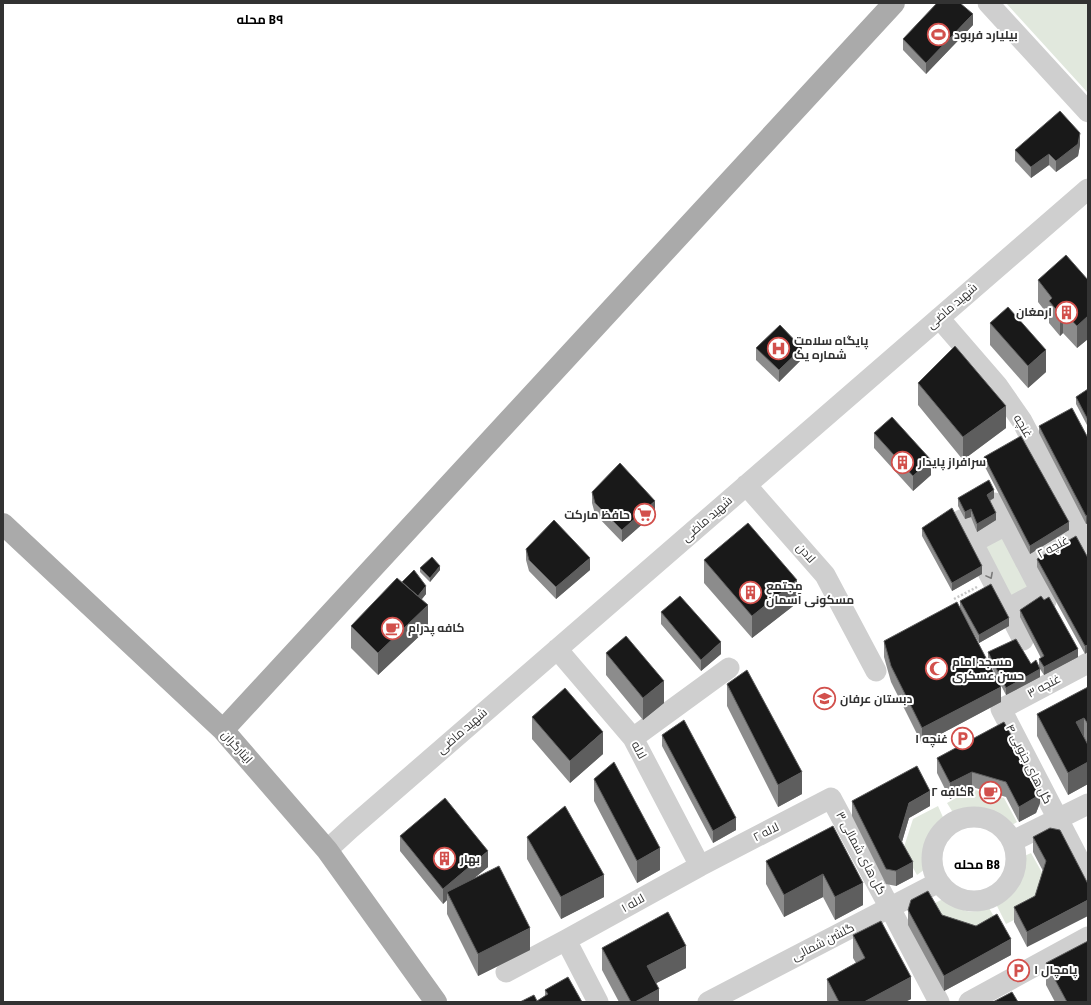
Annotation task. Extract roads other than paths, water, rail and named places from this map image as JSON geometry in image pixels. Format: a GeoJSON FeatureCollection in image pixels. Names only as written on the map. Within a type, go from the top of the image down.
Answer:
{"type":"FeatureCollection","features":[{"type":"Feature","properties":{"kind":"main road"},"geometry":{"type":"LineString","coordinates":[[222,730],[894,3]]}},
{"type":"Feature","properties":{"kind":"main road","name":"ایثارگران"},"geometry":{"type":"LineString","coordinates":[[3,524],[222,730],[327,850],[436,1002]]}},
{"type":"Feature","properties":{"kind":"street"},"geometry":{"type":"LineString","coordinates":[[988,3],[1088,112]]}},
{"type":"Feature","properties":{"kind":"street","name":"شهید ماضی"},"geometry":{"type":"LineString","coordinates":[[327,850],[1088,189]]}},
{"type":"Feature","properties":{"kind":"street","name":"غنچه"},"geometry":{"type":"LineString","coordinates":[[939,318],[997,386],[1022,421],[1085,536]]}},
{"type":"Feature","properties":{"kind":"street","name":"لادن"},"geometry":{"type":"LineString","coordinates":[[746,485],[825,575],[876,671]]}},
{"type":"Feature","properties":{"kind":"street"},"geometry":{"type":"LineString","coordinates":[[995,503],[1043,596],[1007,609]]}},
{"type":"Feature","properties":{"kind":"street"},"geometry":{"type":"LineString","coordinates":[[960,520],[1023,640]]}},
{"type":"Feature","properties":{"kind":"street"},"geometry":{"type":"LineString","coordinates":[[972,543],[1006,525]]}},
{"type":"Feature","properties":{"kind":"street","name":"غنچه ۲"},"geometry":{"type":"LineString","coordinates":[[1025,561],[1085,536]]}},
{"type":"Feature","properties":{"kind":"street","name":"لاله"},"geometry":{"type":"LineString","coordinates":[[557,649],[633,738],[700,866]]}},
{"type":"Feature","properties":{"kind":"street","name":"غنچه ۳"},"geometry":{"type":"LineString","coordinates":[[1001,709],[1088,663]]}},
{"type":"Feature","properties":{"kind":"street"},"geometry":{"type":"LineString","coordinates":[[633,738],[729,668]]}},
{"type":"Feature","properties":{"kind":"street","name":"گل های جنوبی ۴"},"geometry":{"type":"LineString","coordinates":[[1001,709],[1088,877]]}},
{"type":"Feature","properties":{"kind":"street","name":"لاله ۲"},"geometry":{"type":"LineString","coordinates":[[700,866],[831,798]]}},
{"type":"Feature","properties":{"kind":"street","name":"گل های شمالی ۳"},"geometry":{"type":"LineString","coordinates":[[831,798],[939,1002]]}},
{"type":"Feature","properties":{"kind":"street"},"geometry":{"type":"LineString","coordinates":[[1013,841],[1088,804]]}},
{"type":"Feature","properties":{"kind":"street"},"geometry":{"type":"LineString","coordinates":[[968,816],[983,817],[996,822],[1007,831],[1013,841],[1017,857],[1016,871],[1010,884],[1000,894],[988,900],[974,902],[960,899],[948,892],[939,882],[933,869],[932,854],[936,841],[944,829],[955,821],[968,816]]}},
{"type":"Feature","properties":{"kind":"street","name":"لاله ۱"},"geometry":{"type":"LineString","coordinates":[[506,972],[700,866]]}},
{"type":"Feature","properties":{"kind":"street","name":"گلشن شمالی"},"geometry":{"type":"LineString","coordinates":[[708,1002],[939,882]]}},
{"type":"Feature","properties":{"kind":"street"},"geometry":{"type":"LineString","coordinates":[[969,1002],[1088,938]]}},
{"type":"Feature","properties":{"kind":"street"},"geometry":{"type":"LineString","coordinates":[[566,940],[598,1002]]}},
{"type":"Feature","properties":{"kind":"place","name":"بیلیارد فربود"},"geometry":{"type":"Point","coordinates":[939,35]}},
{"type":"Feature","properties":{"kind":"place","name":"ارمغان"},"geometry":{"type":"Point","coordinates":[1067,312]}},
{"type":"Feature","properties":{"kind":"place","name":"پایگاه سلامت شماره یک"},"geometry":{"type":"Point","coordinates":[779,348]}},
{"type":"Feature","properties":{"kind":"place","name":"سرافراز پایدار"},"geometry":{"type":"Point","coordinates":[902,462]}},
{"type":"Feature","properties":{"kind":"place","name":"حافظ مارکت"},"geometry":{"type":"Point","coordinates":[645,515]}},
{"type":"Feature","properties":{"kind":"place","name":"مجتمع مسکونی آسمان"},"geometry":{"type":"Point","coordinates":[750,593]}},
{"type":"Feature","properties":{"kind":"place","name":"کافه پدرام"},"geometry":{"type":"Point","coordinates":[393,628]}},
{"type":"Feature","properties":{"kind":"place","name":"مسجد امام حسن عسکری"},"geometry":{"type":"Point","coordinates":[936,669]}},
{"type":"Feature","properties":{"kind":"place","name":"دبستان عرفان"},"geometry":{"type":"Point","coordinates":[825,699]}},
{"type":"Feature","properties":{"kind":"place","name":"غنچه ۱"},"geometry":{"type":"Point","coordinates":[963,739]}},
{"type":"Feature","properties":{"kind":"place","name":"کافه ۲R"},"geometry":{"type":"Point","coordinates":[990,792]}},
{"type":"Feature","properties":{"kind":"place","name":"بهار"},"geometry":{"type":"Point","coordinates":[444,859]}},
{"type":"Feature","properties":{"kind":"place","name":"پامچال ۱"},"geometry":{"type":"Point","coordinates":[1018,970]}},
{"type":"Feature","properties":{"kind":"district","name":"محله B۹"},"geometry":{"type":"Point","coordinates":[260,19]}},
{"type":"Feature","properties":{"kind":"district","name":"محله B8"},"geometry":{"type":"Point","coordinates":[977,864]}}]}
